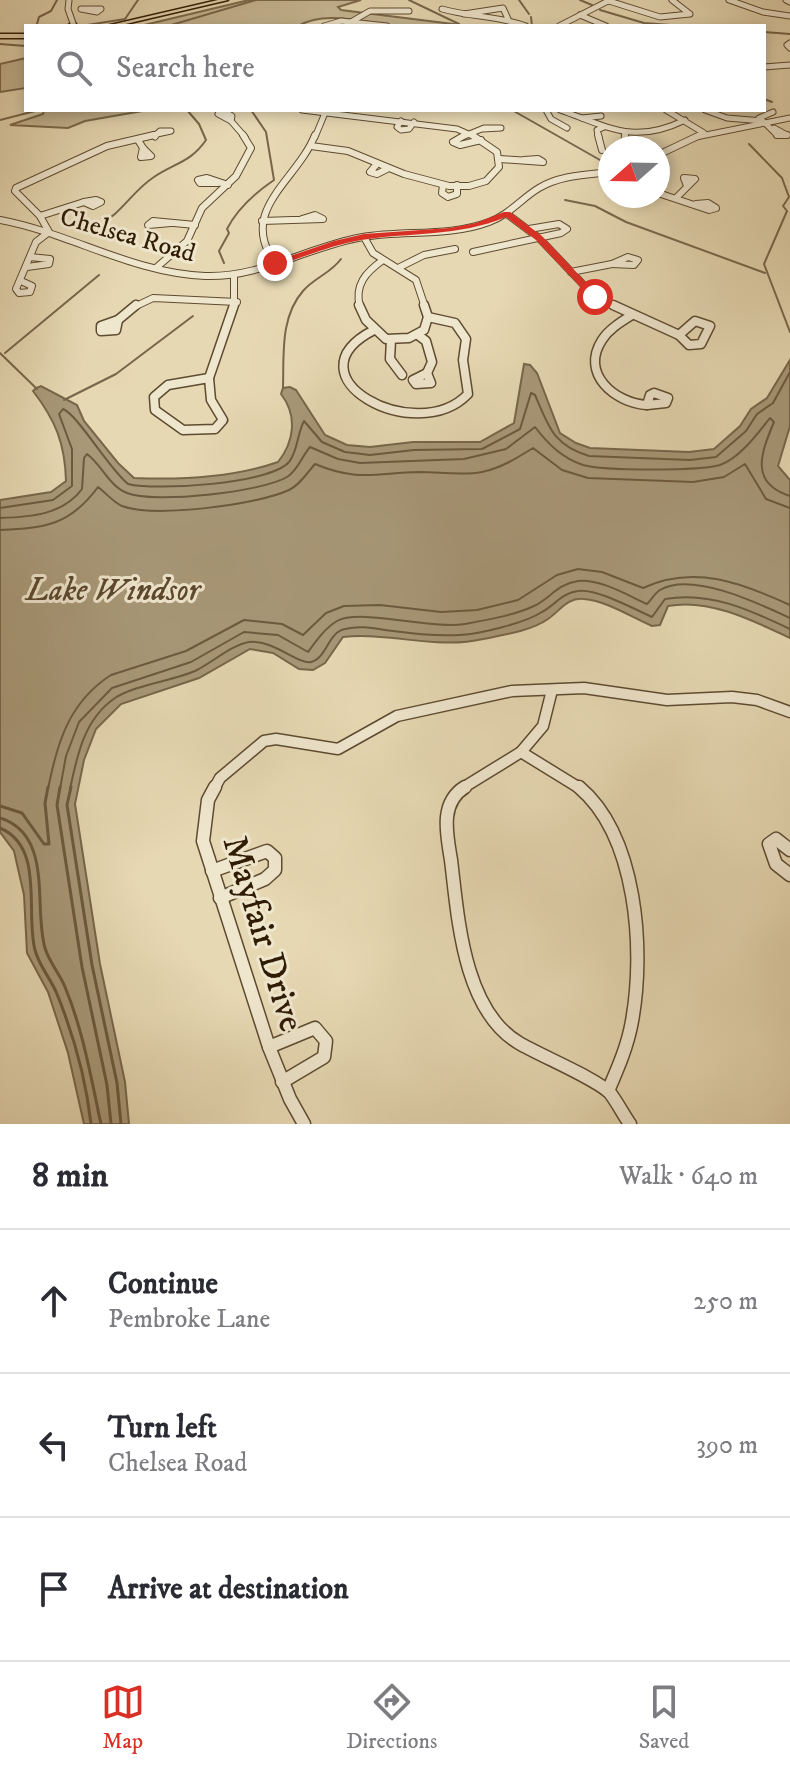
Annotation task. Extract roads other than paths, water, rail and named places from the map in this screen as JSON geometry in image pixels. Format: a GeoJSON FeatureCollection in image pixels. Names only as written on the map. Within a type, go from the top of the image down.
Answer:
{"type":"FeatureCollection","features":[{"type":"Feature","properties":{"kind":"main road"},"geometry":{"type":"LineString","coordinates":[[118,24],[225,0]]}},
{"type":"Feature","properties":{"kind":"main road"},"geometry":{"type":"LineString","coordinates":[[132,24],[234,0]]}},
{"type":"Feature","properties":{"kind":"main road"},"geometry":{"type":"LineString","coordinates":[[0,35],[24,34]]}},
{"type":"Feature","properties":{"kind":"street"},"geometry":{"type":"LineString","coordinates":[[69,0],[72,24]]}},
{"type":"Feature","properties":{"kind":"street"},"geometry":{"type":"LineString","coordinates":[[581,16],[610,0],[669,17],[690,14],[672,0]]}},
{"type":"Feature","properties":{"kind":"street"},"geometry":{"type":"LineString","coordinates":[[728,0],[724,2],[790,16]]}},
{"type":"Feature","properties":{"kind":"street"},"geometry":{"type":"LineString","coordinates":[[464,14],[503,8],[508,19]]}},
{"type":"Feature","properties":{"kind":"street"},"geometry":{"type":"LineString","coordinates":[[68,9],[81,9]]}},
{"type":"Feature","properties":{"kind":"street"},"geometry":{"type":"LineString","coordinates":[[355,20],[382,9],[409,11]]}},
{"type":"Feature","properties":{"kind":"street"},"geometry":{"type":"LineString","coordinates":[[442,9],[508,19],[521,24]]}},
{"type":"Feature","properties":{"kind":"street"},"geometry":{"type":"LineString","coordinates":[[564,24],[566,23],[561,18],[573,14],[601,24]]}},
{"type":"Feature","properties":{"kind":"street"},"geometry":{"type":"LineString","coordinates":[[329,24],[355,20],[376,24]]}},
{"type":"Feature","properties":{"kind":"street"},"geometry":{"type":"LineString","coordinates":[[766,67],[790,65]]}},
{"type":"Feature","properties":{"kind":"street"},"geometry":{"type":"LineString","coordinates":[[275,263],[263,246],[262,221],[270,198],[294,173],[311,146],[325,112],[446,126],[481,140],[497,152],[500,159],[497,172],[491,178],[443,185],[387,169],[377,174],[370,172],[376,165],[341,149],[311,146]]}},
{"type":"Feature","properties":{"kind":"street"},"geometry":{"type":"LineString","coordinates":[[547,112],[551,119],[567,128]]}},
{"type":"Feature","properties":{"kind":"street"},"geometry":{"type":"LineString","coordinates":[[566,112],[601,128],[625,132],[653,133],[687,121]]}},
{"type":"Feature","properties":{"kind":"street"},"geometry":{"type":"LineString","coordinates":[[668,112],[666,120],[669,123]]}},
{"type":"Feature","properties":{"kind":"street"},"geometry":{"type":"LineString","coordinates":[[671,112],[704,133]]}},
{"type":"Feature","properties":{"kind":"street"},"geometry":{"type":"LineString","coordinates":[[709,112],[725,119],[759,118],[773,112]]}},
{"type":"Feature","properties":{"kind":"street"},"geometry":{"type":"LineString","coordinates":[[582,118],[601,116]]}},
{"type":"Feature","properties":{"kind":"street"},"geometry":{"type":"LineString","coordinates":[[759,118],[774,128]]}},
{"type":"Feature","properties":{"kind":"street"},"geometry":{"type":"LineString","coordinates":[[670,149],[704,133],[790,118]]}},
{"type":"Feature","properties":{"kind":"street"},"geometry":{"type":"LineString","coordinates":[[157,267],[187,241],[202,208],[241,169],[251,146],[231,121]]}},
{"type":"Feature","properties":{"kind":"street"},"geometry":{"type":"LineString","coordinates":[[601,128],[635,128]]}},
{"type":"Feature","properties":{"kind":"street"},"geometry":{"type":"LineString","coordinates":[[598,136],[601,128]]}},
{"type":"Feature","properties":{"kind":"street"},"geometry":{"type":"LineString","coordinates":[[481,140],[454,144],[454,140],[483,129]]}},
{"type":"Feature","properties":{"kind":"street"},"geometry":{"type":"LineString","coordinates":[[625,132],[625,136]]}},
{"type":"Feature","properties":{"kind":"street"},"geometry":{"type":"LineString","coordinates":[[21,281],[36,242],[49,232],[40,216],[17,194],[16,188],[39,180],[96,150],[155,137]]}},
{"type":"Feature","properties":{"kind":"street"},"geometry":{"type":"LineString","coordinates":[[138,140],[143,148]]}},
{"type":"Feature","properties":{"kind":"street"},"geometry":{"type":"LineString","coordinates":[[500,159],[524,160]]}},
{"type":"Feature","properties":{"kind":"street","name":"Chelsea Road"},"geometry":{"type":"LineString","coordinates":[[0,220],[49,232],[64,241],[157,267],[203,276],[234,275],[364,237],[478,226],[507,214],[549,183],[598,176]]}},
{"type":"Feature","properties":{"kind":"street"},"geometry":{"type":"LineString","coordinates":[[218,183],[228,185]]}},
{"type":"Feature","properties":{"kind":"street"},"geometry":{"type":"LineString","coordinates":[[443,185],[442,193],[448,197],[457,194],[457,185]]}},
{"type":"Feature","properties":{"kind":"street"},"geometry":{"type":"LineString","coordinates":[[677,197],[687,186]]}},
{"type":"Feature","properties":{"kind":"street"},"geometry":{"type":"LineString","coordinates":[[670,196],[696,204]]}},
{"type":"Feature","properties":{"kind":"street"},"geometry":{"type":"LineString","coordinates":[[40,216],[84,202]]}},
{"type":"Feature","properties":{"kind":"street"},"geometry":{"type":"LineString","coordinates":[[507,214],[539,238],[595,297],[679,335],[689,345],[697,346],[704,341],[710,326],[695,321],[679,335]]}},
{"type":"Feature","properties":{"kind":"street"},"geometry":{"type":"LineString","coordinates":[[262,221],[302,219]]}},
{"type":"Feature","properties":{"kind":"street"},"geometry":{"type":"LineString","coordinates":[[171,223],[195,225]]}},
{"type":"Feature","properties":{"kind":"street"},"geometry":{"type":"LineString","coordinates":[[473,252],[564,232],[566,227],[552,224],[529,229]]}},
{"type":"Feature","properties":{"kind":"street"},"geometry":{"type":"LineString","coordinates":[[364,237],[366,245],[383,260],[400,267],[416,280],[428,317],[424,330],[418,335],[391,340],[374,330],[360,312],[357,299],[363,272],[383,260]]}},
{"type":"Feature","properties":{"kind":"street"},"geometry":{"type":"LineString","coordinates":[[400,267],[424,255],[455,249]]}},
{"type":"Feature","properties":{"kind":"street"},"geometry":{"type":"LineString","coordinates":[[27,267],[49,264],[50,259],[45,257],[30,257]]}},
{"type":"Feature","properties":{"kind":"street"},"geometry":{"type":"LineString","coordinates":[[571,272],[612,264]]}},
{"type":"Feature","properties":{"kind":"street"},"geometry":{"type":"LineString","coordinates":[[209,378],[162,387],[154,397],[155,410],[183,430],[207,432],[221,426],[223,420],[211,400],[209,378],[210,367],[237,302],[234,275]]}},
{"type":"Feature","properties":{"kind":"street"},"geometry":{"type":"LineString","coordinates":[[118,320],[139,303],[153,298],[237,302]]}},
{"type":"Feature","properties":{"kind":"street"},"geometry":{"type":"LineString","coordinates":[[632,315],[616,325],[598,347],[598,376],[613,397],[647,405]]}},
{"type":"Feature","properties":{"kind":"street"},"geometry":{"type":"LineString","coordinates":[[374,330],[353,340],[343,357],[344,373],[354,390],[370,403],[392,409],[443,410],[460,404],[468,394],[463,360],[466,339],[455,323],[428,317]]}},
{"type":"Feature","properties":{"kind":"street"},"geometry":{"type":"LineString","coordinates":[[418,335],[426,341],[430,351],[432,362],[427,373]]}},
{"type":"Feature","properties":{"kind":"street"},"geometry":{"type":"LineString","coordinates":[[391,340],[390,359],[402,375]]}},
{"type":"Feature","properties":{"kind":"street","name":"Mayfair Drive"},"geometry":{"type":"LineString","coordinates":[[304,1124],[282,1082],[269,1047],[203,841],[208,800],[220,778],[242,757],[264,741],[289,739],[338,749],[397,716],[415,710],[512,691],[584,688],[667,700],[732,697],[757,700],[790,712]]}},
{"type":"Feature","properties":{"kind":"street"},"geometry":{"type":"LineString","coordinates":[[552,690],[543,726],[521,752],[458,791],[449,804],[446,825],[462,944],[482,1003],[495,1022],[515,1041],[608,1091],[630,1124]]}},
{"type":"Feature","properties":{"kind":"street"},"geometry":{"type":"LineString","coordinates":[[521,752],[582,788],[599,805],[623,857],[635,929],[634,1011],[621,1062],[608,1091]]}},
{"type":"Feature","properties":{"kind":"street"},"geometry":{"type":"LineString","coordinates":[[790,850],[776,839],[769,844],[776,864],[790,875]]}},
{"type":"Feature","properties":{"kind":"street"},"geometry":{"type":"LineString","coordinates":[[212,871],[255,853],[267,851],[275,858],[275,870],[265,879],[220,898]]}},
{"type":"Feature","properties":{"kind":"street"},"geometry":{"type":"LineString","coordinates":[[269,1047],[315,1028],[326,1039],[328,1051],[318,1063],[282,1082]]}},
{"type":"Feature","properties":{"kind":"water","name":"Lake Windsor"},"geometry":{"type":"Polygon","coordinates":[[[790,360],[790,426],[778,466],[790,480],[790,638],[746,618],[699,605],[668,606],[660,625],[652,626],[593,600],[578,599],[568,602],[533,627],[466,642],[343,637],[325,663],[313,670],[299,669],[273,653],[250,649],[199,678],[121,704],[96,729],[84,760],[75,804],[100,964],[125,1082],[129,1124],[84,1124],[68,1053],[48,992],[27,953],[24,895],[14,851],[0,832],[0,500],[51,492],[66,481],[58,433],[33,391],[41,386],[77,405],[84,421],[134,478],[189,478],[243,472],[278,462],[288,446],[292,429],[290,411],[281,394],[283,388],[290,387],[296,390],[325,435],[347,445],[370,447],[413,442],[480,442],[514,423],[524,364],[530,365],[537,373],[560,433],[576,443],[590,448],[689,452],[714,449],[740,426],[751,409],[767,398],[790,360]]]}},
{"type":"Feature","properties":{"kind":"waterway"},"geometry":{"type":"LineString","coordinates":[[37,24],[39,17],[51,11],[57,0]]}},
{"type":"Feature","properties":{"kind":"waterway"},"geometry":{"type":"LineString","coordinates":[[94,24],[125,19],[138,0]]}},
{"type":"Feature","properties":{"kind":"waterway"},"geometry":{"type":"LineString","coordinates":[[175,24],[256,0]]}},
{"type":"Feature","properties":{"kind":"waterway"},"geometry":{"type":"LineString","coordinates":[[409,0],[459,24]]}},
{"type":"Feature","properties":{"kind":"waterway"},"geometry":{"type":"LineString","coordinates":[[519,0],[529,14]]}},
{"type":"Feature","properties":{"kind":"waterway"},"geometry":{"type":"LineString","coordinates":[[580,0],[592,5]]}},
{"type":"Feature","properties":{"kind":"waterway"},"geometry":{"type":"LineString","coordinates":[[600,10],[657,24]]}},
{"type":"Feature","properties":{"kind":"waterway"},"geometry":{"type":"LineString","coordinates":[[531,17],[532,24]]}},
{"type":"Feature","properties":{"kind":"waterway"},"geometry":{"type":"LineString","coordinates":[[766,32],[790,34]]}},
{"type":"Feature","properties":{"kind":"waterway"},"geometry":{"type":"LineString","coordinates":[[0,44],[24,46]]}},
{"type":"Feature","properties":{"kind":"waterway"},"geometry":{"type":"LineString","coordinates":[[766,100],[772,102]]}},
{"type":"Feature","properties":{"kind":"waterway"},"geometry":{"type":"LineString","coordinates":[[0,120],[31,112]]}},
{"type":"Feature","properties":{"kind":"waterway"},"geometry":{"type":"LineString","coordinates":[[96,227],[113,216],[146,183],[188,158],[206,140],[199,124],[189,112]]}},
{"type":"Feature","properties":{"kind":"waterway"},"geometry":{"type":"LineString","coordinates":[[224,263],[219,251],[231,222],[247,202],[274,180],[266,132],[252,112]]}},
{"type":"Feature","properties":{"kind":"waterway"},"geometry":{"type":"LineString","coordinates":[[516,112],[598,159]]}},
{"type":"Feature","properties":{"kind":"waterway"},"geometry":{"type":"LineString","coordinates":[[749,144],[782,178],[789,197],[783,206],[787,211],[764,264],[790,332]]}},
{"type":"Feature","properties":{"kind":"waterway"},"geometry":{"type":"LineString","coordinates":[[565,200],[595,206],[626,222],[765,273]]}},
{"type":"Feature","properties":{"kind":"waterway"},"geometry":{"type":"LineString","coordinates":[[283,387],[285,337],[290,312],[303,291],[341,259]]}},
{"type":"Feature","properties":{"kind":"waterway"},"geometry":{"type":"LineString","coordinates":[[5,353],[99,275]]}},
{"type":"Feature","properties":{"kind":"waterway"},"geometry":{"type":"LineString","coordinates":[[64,400],[116,374],[193,316]]}},
{"type":"Feature","properties":{"kind":"waterway"},"geometry":{"type":"LineString","coordinates":[[0,353],[37,389]]}}]}
